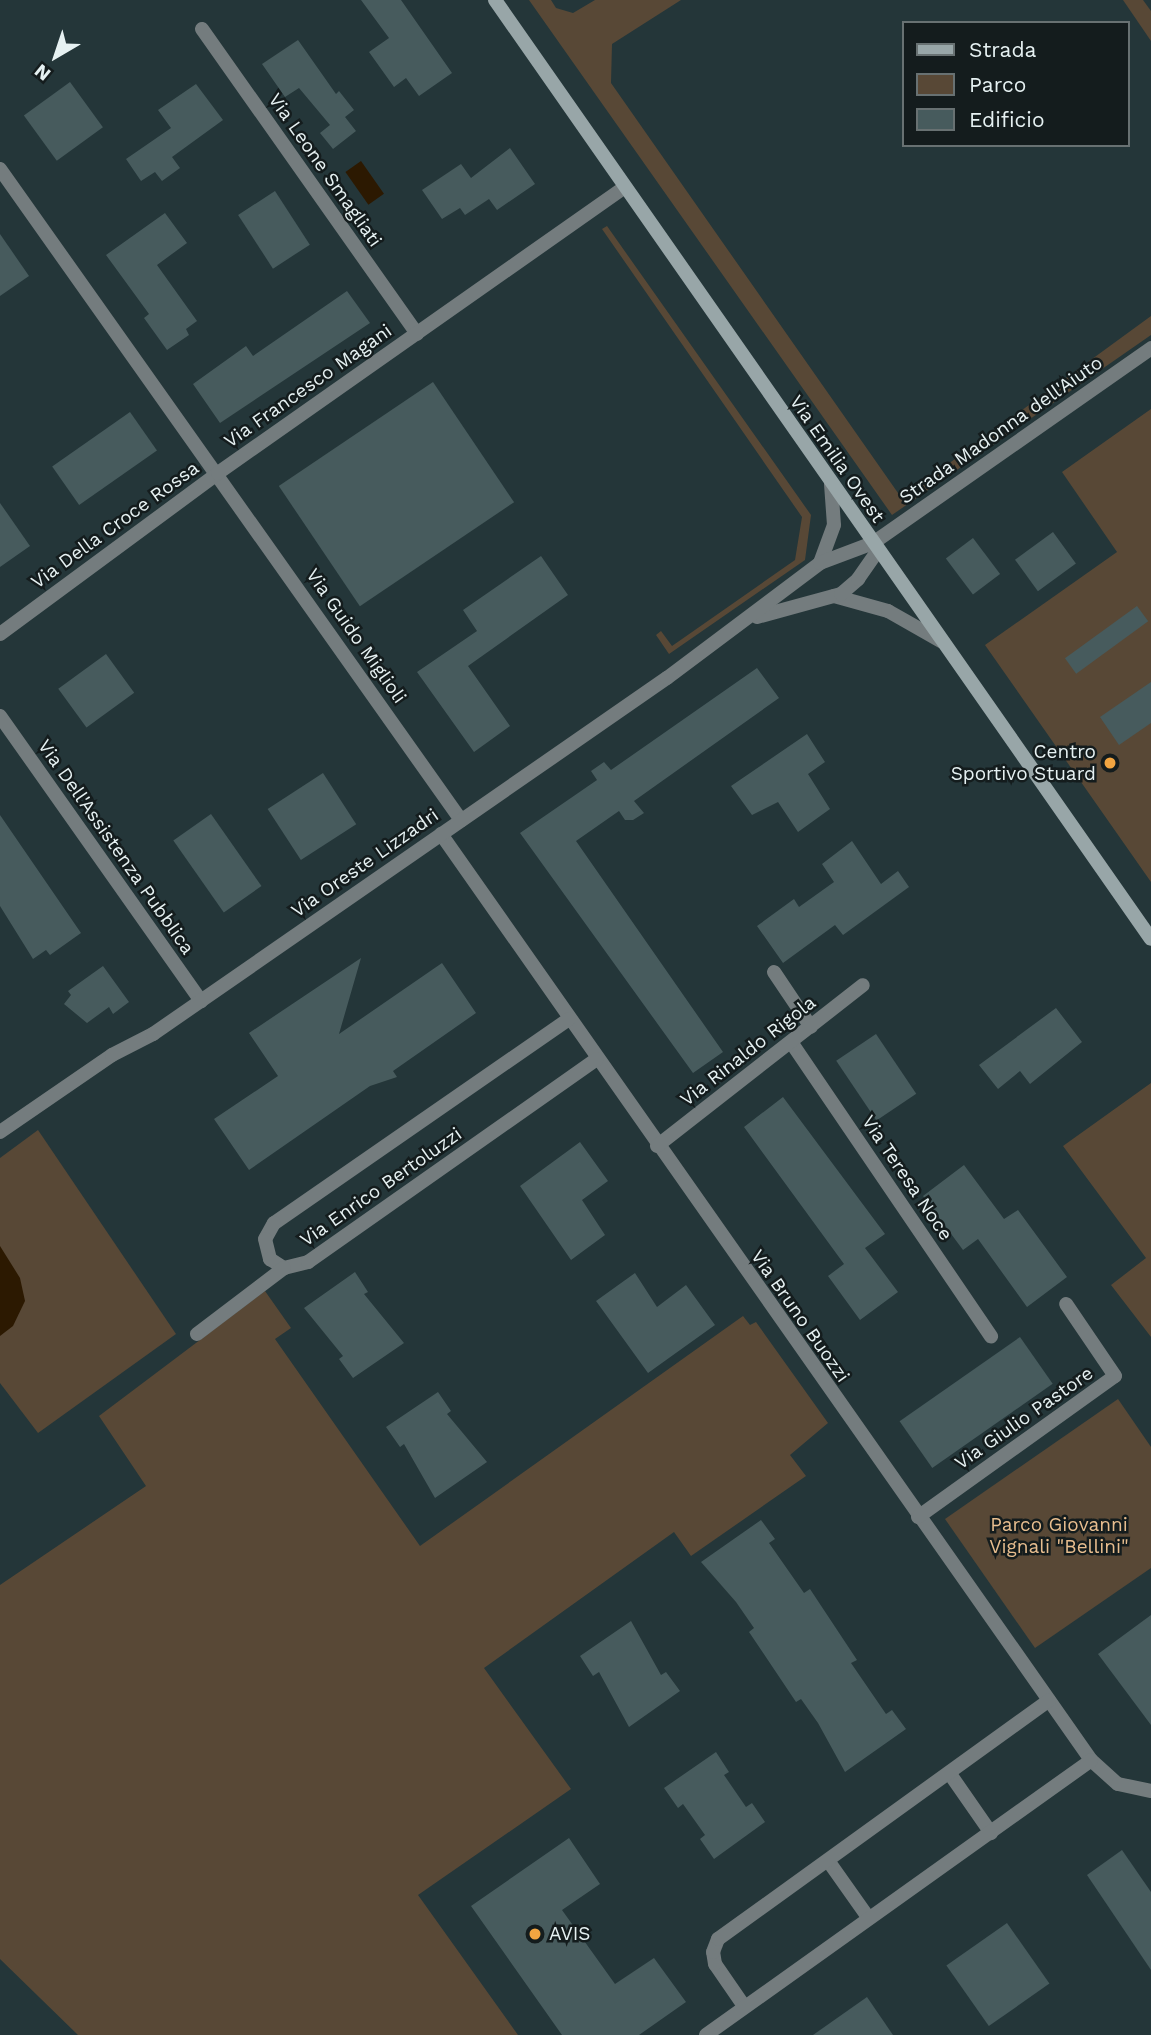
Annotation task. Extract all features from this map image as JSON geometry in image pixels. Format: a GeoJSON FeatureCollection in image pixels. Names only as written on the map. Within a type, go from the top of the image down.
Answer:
{"type":"FeatureCollection","features":[{"type":"Feature","properties":{"kind":"street","name":"Via Emilia Ovest"},"geometry":{"type":"LineString","coordinates":[[495,0],[623,188],[1151,939]]}},
{"type":"Feature","properties":{"kind":"street","name":"Via Leone Smagliati"},"geometry":{"type":"LineString","coordinates":[[202,29],[417,334]]}},
{"type":"Feature","properties":{"kind":"street","name":"Via Francesco Magani"},"geometry":{"type":"LineString","coordinates":[[0,169],[219,473],[623,188]]}},
{"type":"Feature","properties":{"kind":"street","name":"Strada Madonna dell'Aiuto"},"geometry":{"type":"LineString","coordinates":[[875,546],[1151,348]]}},
{"type":"Feature","properties":{"kind":"street","name":"Via Della Croce Rossa"},"geometry":{"type":"LineString","coordinates":[[0,634],[219,473]]}},
{"type":"Feature","properties":{"kind":"street","name":"Via Guido Miglioli"},"geometry":{"type":"LineString","coordinates":[[219,473],[461,820]]}},
{"type":"Feature","properties":{"kind":"street"},"geometry":{"type":"LineString","coordinates":[[820,563],[834,525],[831,484]]}},
{"type":"Feature","properties":{"kind":"street","name":"Via Oreste Lizzadri"},"geometry":{"type":"LineString","coordinates":[[0,1132],[201,1001],[750,620],[820,563],[875,546]]}},
{"type":"Feature","properties":{"kind":"street","name":"Via Oreste Lizzadri"},"geometry":{"type":"LineString","coordinates":[[750,620],[800,602],[834,596],[853,585],[875,546]]}},
{"type":"Feature","properties":{"kind":"street","name":"Via Oreste Lizzadri"},"geometry":{"type":"LineString","coordinates":[[834,596],[888,611],[945,645]]}},
{"type":"Feature","properties":{"kind":"street","name":"Via Dell'Assistenza Pubblica"},"geometry":{"type":"LineString","coordinates":[[0,716],[201,1001]]}},
{"type":"Feature","properties":{"kind":"street","name":"Via Bruno Buozzi"},"geometry":{"type":"LineString","coordinates":[[441,834],[657,1146],[1091,1760],[1118,1784],[1151,1791]]}},
{"type":"Feature","properties":{"kind":"street"},"geometry":{"type":"LineString","coordinates":[[774,972],[811,1027]]}},
{"type":"Feature","properties":{"kind":"street","name":"Via Rinaldo Rigola"},"geometry":{"type":"LineString","coordinates":[[657,1146],[863,985]]}},
{"type":"Feature","properties":{"kind":"street","name":"Via Enrico Bertoluzzi"},"geometry":{"type":"LineString","coordinates":[[569,1019],[274,1223],[265,1239],[265,1250],[284,1268],[308,1262],[597,1059]]}},
{"type":"Feature","properties":{"kind":"street","name":"Via Teresa Noce"},"geometry":{"type":"LineString","coordinates":[[791,1042],[991,1336]]}},
{"type":"Feature","properties":{"kind":"street"},"geometry":{"type":"LineString","coordinates":[[197,1334],[284,1268]]}},
{"type":"Feature","properties":{"kind":"street","name":"Via Giulio Pastore"},"geometry":{"type":"LineString","coordinates":[[918,1517],[1115,1377],[1066,1304]]}},
{"type":"Feature","properties":{"kind":"street"},"geometry":{"type":"LineString","coordinates":[[744,2006],[715,1964],[713,1952],[718,1939],[829,1862],[1049,1700]]}},
{"type":"Feature","properties":{"kind":"street"},"geometry":{"type":"LineString","coordinates":[[706,2035],[1091,1760]]}},
{"type":"Feature","properties":{"kind":"street"},"geometry":{"type":"LineString","coordinates":[[950,1774],[991,1833]]}},
{"type":"Feature","properties":{"kind":"street"},"geometry":{"type":"LineString","coordinates":[[829,1862],[868,1917]]}},
{"type":"Feature","properties":{"kind":"green space"},"geometry":{"type":"Polygon","coordinates":[[[529,0],[551,0],[556,8],[573,13],[595,0],[681,0],[612,44],[611,83],[898,493],[907,494],[1151,316],[1151,335],[892,515],[529,0]]]}},
{"type":"Feature","properties":{"kind":"green space"},"geometry":{"type":"Polygon","coordinates":[[[1123,0],[1143,0],[1151,11],[1151,41],[1123,0]]]}},
{"type":"Feature","properties":{"kind":"green space"},"geometry":{"type":"Polygon","coordinates":[[[607,226],[811,515],[805,560],[669,654],[656,635],[661,631],[672,646],[795,560],[802,517],[602,229],[607,226]]]}},
{"type":"Feature","properties":{"kind":"green space","name":"Centro Sportivo Stuard"},"geometry":{"type":"Polygon","coordinates":[[[1151,409],[1151,882],[985,645],[1117,552],[1062,472],[1151,409]]]}},
{"type":"Feature","properties":{"kind":"green space"},"geometry":{"type":"Polygon","coordinates":[[[1151,1083],[1151,1337],[1111,1285],[1146,1258],[1063,1146],[1151,1083]]]}},
{"type":"Feature","properties":{"kind":"green space"},"geometry":{"type":"Polygon","coordinates":[[[38,1130],[176,1334],[38,1433],[0,1383],[0,1158],[38,1130]]]}},
{"type":"Feature","properties":{"kind":"green space"},"geometry":{"type":"Polygon","coordinates":[[[265,1291],[291,1328],[275,1339],[420,1546],[743,1316],[750,1325],[756,1322],[828,1423],[790,1455],[806,1476],[691,1556],[674,1532],[484,1668],[571,1789],[418,1895],[518,2035],[78,2035],[0,1959],[0,1585],[146,1486],[99,1416],[265,1291]]]}},
{"type":"Feature","properties":{"kind":"green space","name":"Parco Giovanni Vignali \"Bellini\""},"geometry":{"type":"Polygon","coordinates":[[[1118,1399],[1151,1447],[1151,1568],[1035,1648],[945,1519],[1118,1399]]]}},
{"type":"Feature","properties":{"kind":"shaded area"},"geometry":{"type":"Polygon","coordinates":[[[361,161],[384,194],[368,205],[345,172],[361,161]]]}},
{"type":"Feature","properties":{"kind":"shaded area"},"geometry":{"type":"Polygon","coordinates":[[[0,1246],[20,1278],[25,1301],[13,1326],[0,1336],[0,1246]]]}},
{"type":"Feature","properties":{"kind":"building"},"geometry":{"type":"Polygon","coordinates":[[[361,0],[401,0],[452,73],[419,96],[406,78],[394,87],[369,52],[389,38],[361,0]]]}},
{"type":"Feature","properties":{"kind":"building"},"geometry":{"type":"Polygon","coordinates":[[[298,40],[336,94],[339,91],[354,110],[345,117],[356,131],[333,149],[320,133],[330,125],[299,88],[285,97],[262,64],[298,40]]]}},
{"type":"Feature","properties":{"kind":"building"},"geometry":{"type":"Polygon","coordinates":[[[70,82],[103,127],[57,161],[24,116],[70,82]]]}},
{"type":"Feature","properties":{"kind":"building"},"geometry":{"type":"Polygon","coordinates":[[[196,84],[223,120],[172,157],[180,168],[162,181],[155,172],[141,181],[126,159],[171,128],[158,110],[196,84]]]}},
{"type":"Feature","properties":{"kind":"building"},"geometry":{"type":"Polygon","coordinates":[[[510,148],[535,184],[497,210],[489,199],[465,215],[460,208],[442,219],[422,190],[461,164],[471,178],[510,148]]]}},
{"type":"Feature","properties":{"kind":"building"},"geometry":{"type":"Polygon","coordinates":[[[275,191],[310,245],[273,269],[238,215],[275,191]]]}},
{"type":"Feature","properties":{"kind":"building"},"geometry":{"type":"Polygon","coordinates":[[[165,213],[187,243],[157,265],[197,321],[186,329],[189,335],[167,350],[144,318],[149,314],[106,255],[165,213]]]}},
{"type":"Feature","properties":{"kind":"building"},"geometry":{"type":"Polygon","coordinates":[[[0,234],[29,276],[0,296],[0,234]]]}},
{"type":"Feature","properties":{"kind":"building"},"geometry":{"type":"Polygon","coordinates":[[[347,291],[370,323],[220,423],[193,384],[246,346],[253,356],[347,291]]]}},
{"type":"Feature","properties":{"kind":"building"},"geometry":{"type":"Polygon","coordinates":[[[433,382],[514,502],[360,606],[279,486],[433,382]]]}},
{"type":"Feature","properties":{"kind":"building"},"geometry":{"type":"Polygon","coordinates":[[[130,412],[157,451],[79,505],[52,466],[130,412]]]}},
{"type":"Feature","properties":{"kind":"building"},"geometry":{"type":"Polygon","coordinates":[[[0,503],[30,546],[0,567],[0,503]]]}},
{"type":"Feature","properties":{"kind":"building"},"geometry":{"type":"Polygon","coordinates":[[[1053,532],[1076,564],[1038,591],[1015,560],[1053,532]]]}},
{"type":"Feature","properties":{"kind":"building"},"geometry":{"type":"Polygon","coordinates":[[[973,538],[1000,574],[973,594],[946,558],[973,538]]]}},
{"type":"Feature","properties":{"kind":"building"},"geometry":{"type":"Polygon","coordinates":[[[541,556],[568,595],[468,666],[510,726],[474,752],[417,672],[477,631],[463,610],[541,556]]]}},
{"type":"Feature","properties":{"kind":"building"},"geometry":{"type":"Polygon","coordinates":[[[1137,606],[1148,621],[1076,674],[1065,658],[1137,606]]]}},
{"type":"Feature","properties":{"kind":"building"},"geometry":{"type":"Polygon","coordinates":[[[106,654],[134,693],[86,728],[58,689],[106,654]]]}},
{"type":"Feature","properties":{"kind":"building"},"geometry":{"type":"Polygon","coordinates":[[[757,668],[779,698],[634,801],[644,813],[633,820],[625,820],[619,811],[576,841],[723,1052],[693,1073],[520,833],[597,780],[591,771],[604,762],[611,770],[757,668]]]}},
{"type":"Feature","properties":{"kind":"building"},"geometry":{"type":"Polygon","coordinates":[[[1151,682],[1151,723],[1119,745],[1100,717],[1151,682]]]}},
{"type":"Feature","properties":{"kind":"building"},"geometry":{"type":"Polygon","coordinates":[[[807,734],[825,762],[808,774],[830,809],[798,832],[778,802],[752,815],[731,786],[807,734]]]}},
{"type":"Feature","properties":{"kind":"building"},"geometry":{"type":"Polygon","coordinates":[[[323,773],[356,824],[301,860],[268,809],[323,773]]]}},
{"type":"Feature","properties":{"kind":"building"},"geometry":{"type":"Polygon","coordinates":[[[211,814],[261,886],[224,912],[173,840],[211,814]]]}},
{"type":"Feature","properties":{"kind":"building"},"geometry":{"type":"Polygon","coordinates":[[[0,815],[81,933],[50,955],[46,950],[33,959],[0,906],[0,815]]]}},
{"type":"Feature","properties":{"kind":"building"},"geometry":{"type":"Polygon","coordinates":[[[852,841],[881,884],[898,871],[909,887],[843,935],[835,925],[783,963],[757,926],[794,899],[799,907],[834,882],[822,864],[852,841]]]}},
{"type":"Feature","properties":{"kind":"building"},"geometry":{"type":"Polygon","coordinates":[[[361,958],[339,1034],[442,963],[476,1013],[393,1071],[397,1077],[370,1086],[249,1170],[214,1119],[278,1076],[249,1033],[361,958]]]}},
{"type":"Feature","properties":{"kind":"building"},"geometry":{"type":"Polygon","coordinates":[[[103,966],[129,1002],[113,1014],[109,1007],[87,1023],[64,1004],[71,995],[68,991],[103,966]]]}},
{"type":"Feature","properties":{"kind":"building"},"geometry":{"type":"Polygon","coordinates":[[[1056,1008],[1082,1042],[1030,1084],[1020,1071],[998,1089],[979,1065],[1056,1008]]]}},
{"type":"Feature","properties":{"kind":"building"},"geometry":{"type":"Polygon","coordinates":[[[876,1034],[916,1094],[876,1121],[836,1061],[876,1034]]]}},
{"type":"Feature","properties":{"kind":"building"},"geometry":{"type":"Polygon","coordinates":[[[783,1097],[885,1234],[865,1248],[898,1292],[860,1320],[828,1276],[844,1264],[744,1127],[783,1097]]]}},
{"type":"Feature","properties":{"kind":"building"},"geometry":{"type":"Polygon","coordinates":[[[580,1142],[608,1181],[582,1200],[605,1235],[571,1260],[520,1186],[580,1142]]]}},
{"type":"Feature","properties":{"kind":"building"},"geometry":{"type":"Polygon","coordinates":[[[964,1165],[1004,1219],[1018,1210],[1067,1277],[1027,1307],[978,1239],[963,1250],[923,1196],[964,1165]]]}},
{"type":"Feature","properties":{"kind":"building"},"geometry":{"type":"Polygon","coordinates":[[[355,1272],[368,1292],[364,1294],[404,1343],[353,1378],[339,1359],[343,1356],[304,1308],[355,1272]]]}},
{"type":"Feature","properties":{"kind":"building"},"geometry":{"type":"Polygon","coordinates":[[[635,1273],[657,1307],[686,1285],[715,1325],[648,1373],[596,1301],[635,1273]]]}},
{"type":"Feature","properties":{"kind":"building"},"geometry":{"type":"Polygon","coordinates":[[[1020,1337],[1053,1384],[932,1468],[900,1421],[1020,1337]]]}},
{"type":"Feature","properties":{"kind":"building"},"geometry":{"type":"Polygon","coordinates":[[[438,1392],[451,1411],[447,1414],[487,1462],[435,1498],[404,1444],[400,1447],[386,1427],[438,1392]]]}},
{"type":"Feature","properties":{"kind":"building"},"geometry":{"type":"Polygon","coordinates":[[[761,1520],[775,1539],[769,1543],[804,1593],[810,1589],[857,1660],[851,1663],[886,1714],[892,1710],[906,1729],[845,1772],[818,1723],[801,1699],[796,1702],[749,1632],[754,1628],[736,1602],[701,1562],[761,1520]]]}},
{"type":"Feature","properties":{"kind":"building"},"geometry":{"type":"Polygon","coordinates":[[[1151,1615],[1151,1725],[1098,1654],[1151,1615]]]}},
{"type":"Feature","properties":{"kind":"building"},"geometry":{"type":"Polygon","coordinates":[[[631,1621],[661,1675],[666,1672],[680,1691],[629,1727],[599,1672],[593,1676],[580,1656],[631,1621]]]}},
{"type":"Feature","properties":{"kind":"building"},"geometry":{"type":"Polygon","coordinates":[[[716,1752],[729,1772],[724,1775],[746,1807],[752,1803],[765,1822],[714,1859],[700,1839],[705,1835],[683,1804],[678,1808],[664,1788],[716,1752]]]}},
{"type":"Feature","properties":{"kind":"building","name":"AVIS"},"geometry":{"type":"Polygon","coordinates":[[[569,1838],[600,1884],[562,1910],[615,1984],[654,1958],[686,2002],[639,2035],[562,2035],[471,1906],[569,1838]]]}},
{"type":"Feature","properties":{"kind":"building"},"geometry":{"type":"Polygon","coordinates":[[[1122,1850],[1151,1892],[1151,1970],[1087,1875],[1122,1850]]]}},
{"type":"Feature","properties":{"kind":"building"},"geometry":{"type":"Polygon","coordinates":[[[1007,1923],[1049,1984],[989,2026],[946,1965],[1007,1923]]]}},
{"type":"Feature","properties":{"kind":"building"},"geometry":{"type":"Polygon","coordinates":[[[867,1997],[893,2035],[813,2035],[867,1997]]]}},
{"type":"Feature","properties":{"kind":"place","name":"Centro Sportivo Stuard"},"geometry":{"type":"Point","coordinates":[1110,763]}},
{"type":"Feature","properties":{"kind":"place","name":"AVIS"},"geometry":{"type":"Point","coordinates":[535,1934]}}]}
